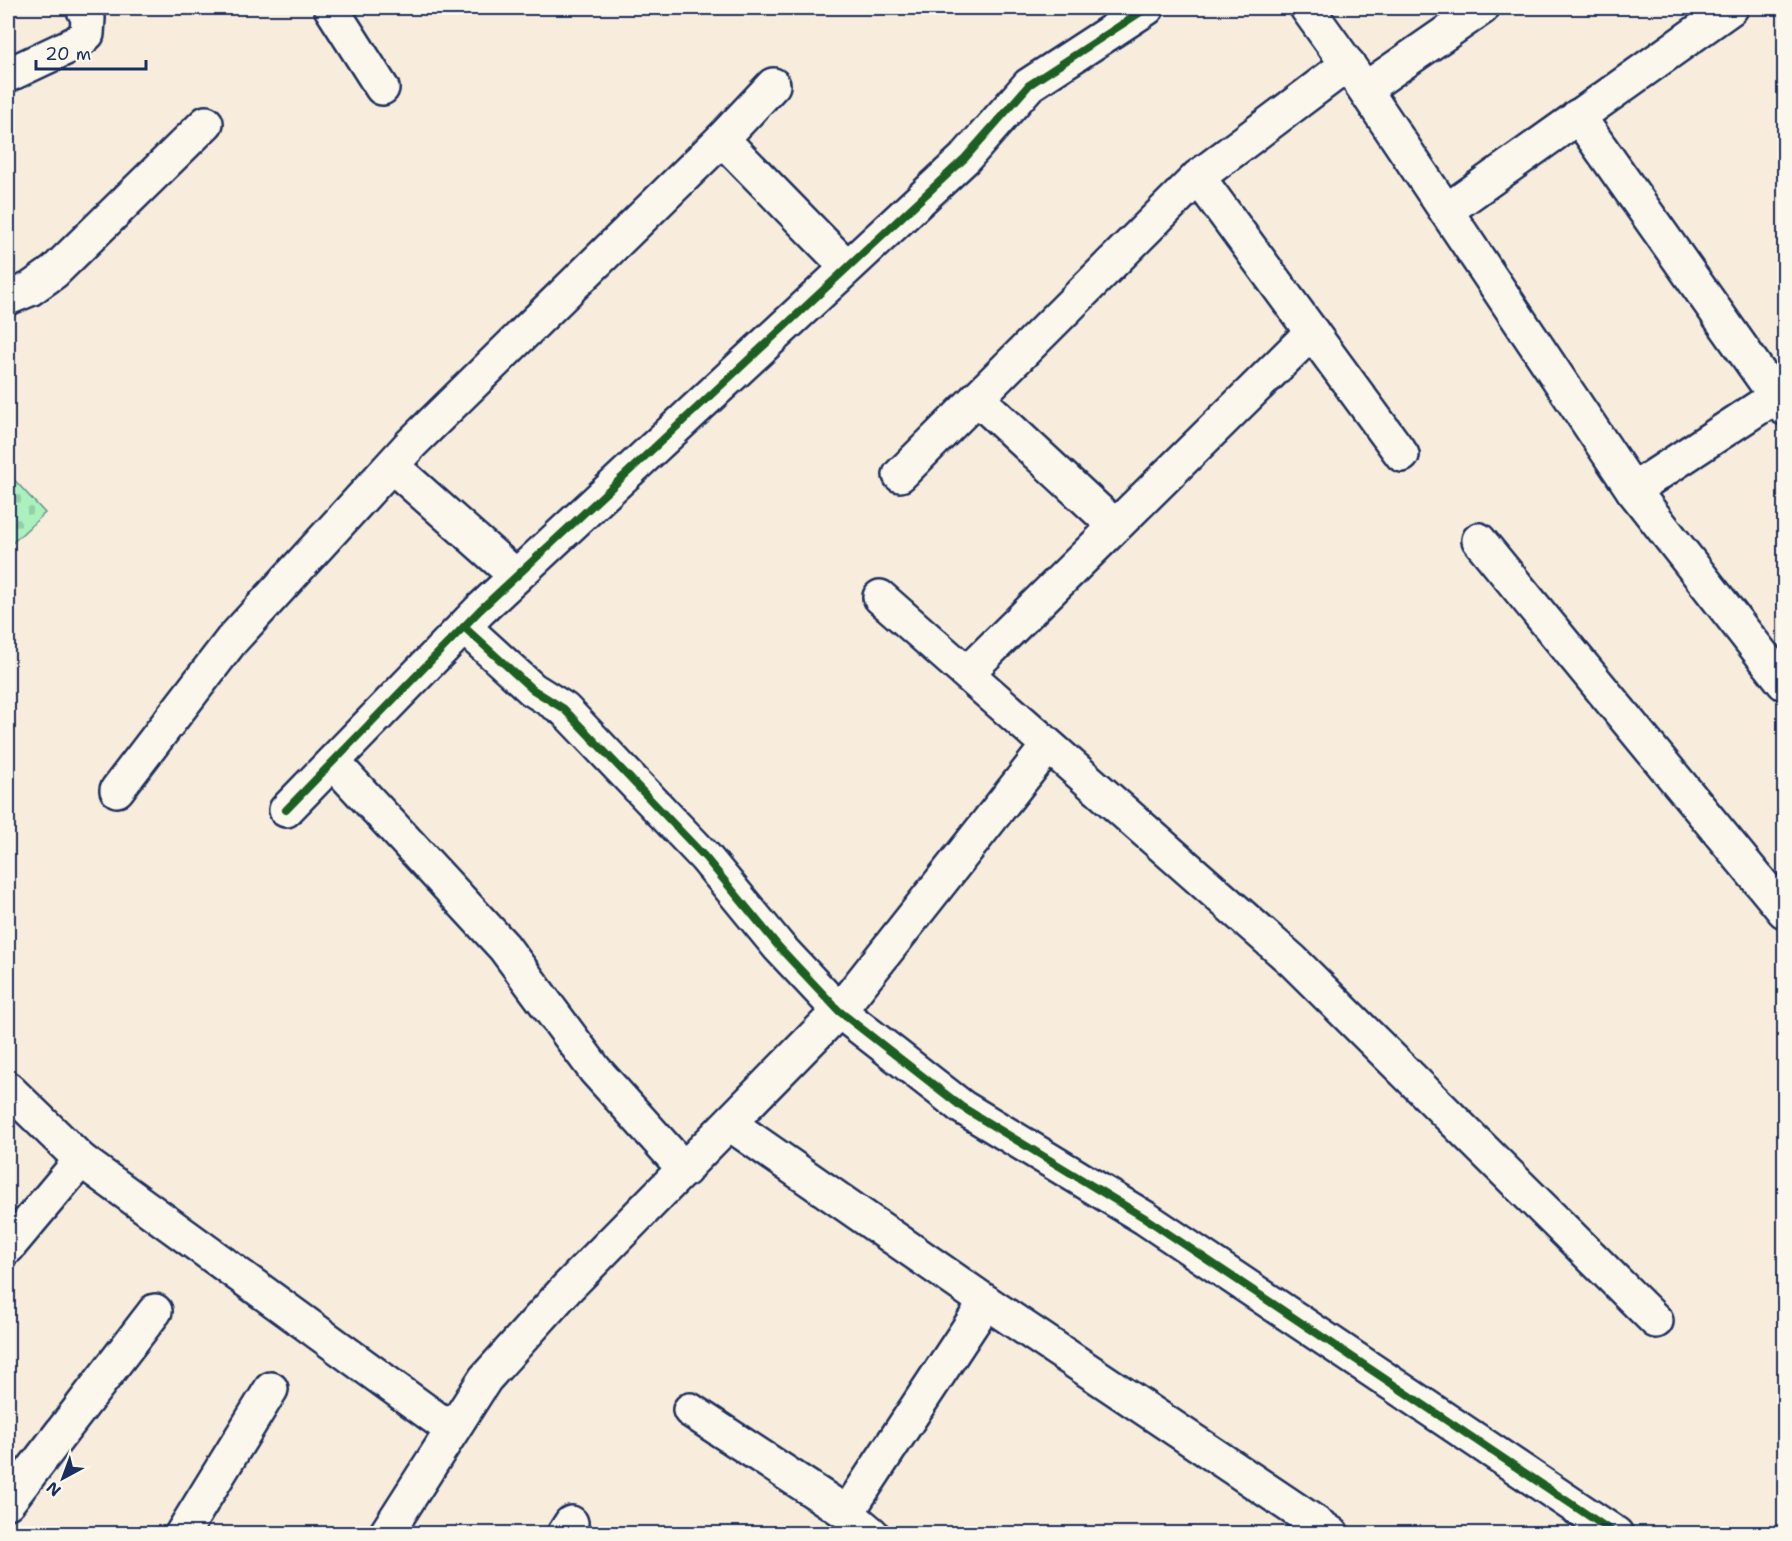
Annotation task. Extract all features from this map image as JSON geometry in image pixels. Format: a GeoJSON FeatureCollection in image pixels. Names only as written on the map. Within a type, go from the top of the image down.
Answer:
{"type":"FeatureCollection","features":[{"type":"Feature","properties":{"kind":"street"},"geometry":{"type":"LineString","coordinates":[[8,75],[76,43],[87,34],[88,18],[82,8]]}},
{"type":"Feature","properties":{"kind":"street"},"geometry":{"type":"LineString","coordinates":[[332,8],[382,88]]}},
{"type":"Feature","properties":{"kind":"street"},"geometry":{"type":"LineString","coordinates":[[1307,8],[1356,77],[1633,490],[1785,683]]}},
{"type":"Feature","properties":{"kind":"street"},"geometry":{"type":"LineString","coordinates":[[900,475],[1198,177],[1356,77],[1482,8]]}},
{"type":"Feature","properties":{"kind":"street"},"geometry":{"type":"LineString","coordinates":[[1446,211],[1731,8]]}},
{"type":"Feature","properties":{"kind":"street"},"geometry":{"type":"LineString","coordinates":[[286,810],[516,576],[965,158],[1029,86],[1133,11]]}},
{"type":"Feature","properties":{"kind":"street"},"geometry":{"type":"LineString","coordinates":[[117,790],[231,641],[411,444],[722,139],[773,86]]}},
{"type":"Feature","properties":{"kind":"street"},"geometry":{"type":"LineString","coordinates":[[1578,116],[1782,399],[1633,490]]}},
{"type":"Feature","properties":{"kind":"street"},"geometry":{"type":"LineString","coordinates":[[8,298],[30,289],[54,272],[206,123]]}},
{"type":"Feature","properties":{"kind":"street"},"geometry":{"type":"LineString","coordinates":[[722,139],[847,267]]}},
{"type":"Feature","properties":{"kind":"street"},"geometry":{"type":"LineString","coordinates":[[1198,177],[1402,455]]}},
{"type":"Feature","properties":{"kind":"street"},"geometry":{"type":"LineString","coordinates":[[973,667],[1311,332]]}},
{"type":"Feature","properties":{"kind":"street"},"geometry":{"type":"LineString","coordinates":[[977,398],[1115,526]]}},
{"type":"Feature","properties":{"kind":"street"},"geometry":{"type":"LineString","coordinates":[[392,466],[516,576]]}},
{"type":"Feature","properties":{"kind":"street"},"geometry":{"type":"LineString","coordinates":[[1479,540],[1785,912]]}},
{"type":"Feature","properties":{"kind":"street"},"geometry":{"type":"LineString","coordinates":[[880,597],[1293,961],[1656,1321]]}},
{"type":"Feature","properties":{"kind":"street"},"geometry":{"type":"LineString","coordinates":[[464,627],[532,689],[564,709],[705,857],[778,947],[839,1011],[962,1107],[1144,1218],[1616,1533]]}},
{"type":"Feature","properties":{"kind":"street"},"geometry":{"type":"LineString","coordinates":[[386,1533],[485,1379],[566,1289],[839,1011],[1048,746]]}},
{"type":"Feature","properties":{"kind":"street"},"geometry":{"type":"LineString","coordinates":[[334,763],[504,947],[595,1070],[685,1170]]}},
{"type":"Feature","properties":{"kind":"street"},"geometry":{"type":"LineString","coordinates":[[8,1089],[81,1160],[452,1430]]}},
{"type":"Feature","properties":{"kind":"street"},"geometry":{"type":"LineString","coordinates":[[730,1124],[986,1302],[1332,1533]]}},
{"type":"Feature","properties":{"kind":"street"},"geometry":{"type":"LineString","coordinates":[[8,1247],[81,1160]]}},
{"type":"Feature","properties":{"kind":"street"},"geometry":{"type":"LineString","coordinates":[[847,1513],[986,1302]]}},
{"type":"Feature","properties":{"kind":"street"},"geometry":{"type":"LineString","coordinates":[[8,1502],[155,1311]]}},
{"type":"Feature","properties":{"kind":"street"},"geometry":{"type":"LineString","coordinates":[[182,1533],[271,1389]]}},
{"type":"Feature","properties":{"kind":"street"},"geometry":{"type":"LineString","coordinates":[[690,1410],[847,1513],[872,1533]]}},
{"type":"Feature","properties":{"kind":"green space"},"geometry":{"type":"Polygon","coordinates":[[[8,473],[45,513],[8,547],[8,473]]]}},
{"type":"Feature","properties":{"kind":"cycle path"},"geometry":{"type":"LineString","coordinates":[[286,810],[480,610],[965,158],[1029,85],[1147,8]]}},
{"type":"Feature","properties":{"kind":"cycle path"},"geometry":{"type":"LineString","coordinates":[[464,627],[532,689],[564,709],[705,857],[779,947],[839,1011],[962,1107],[1145,1218],[1616,1534]]}}]}
